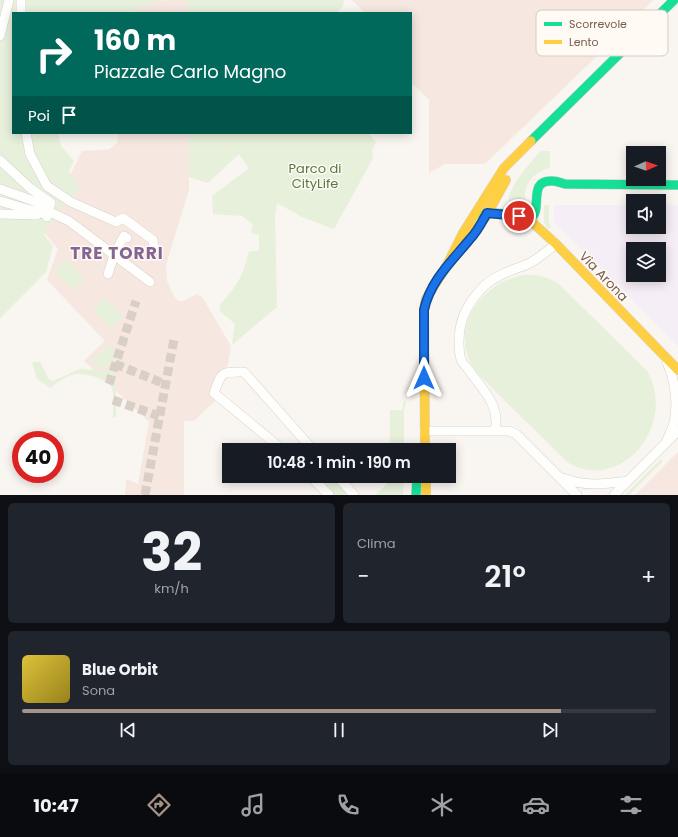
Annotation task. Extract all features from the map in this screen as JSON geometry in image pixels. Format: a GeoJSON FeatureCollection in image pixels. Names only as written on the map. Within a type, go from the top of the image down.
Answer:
{"type":"FeatureCollection","features":[{"type":"Feature","properties":{"kind":"street"},"geometry":{"type":"LineString","coordinates":[[0,36],[9,0]]}},
{"type":"Feature","properties":{"kind":"street"},"geometry":{"type":"LineString","coordinates":[[21,0],[21,12]]}},
{"type":"Feature","properties":{"kind":"street"},"geometry":{"type":"LineString","coordinates":[[664,10],[674,0]]}},
{"type":"Feature","properties":{"kind":"street"},"geometry":{"type":"LineString","coordinates":[[425,443],[424,310],[426,299],[447,265],[463,233],[504,168],[618,56]]}},
{"type":"Feature","properties":{"kind":"street"},"geometry":{"type":"LineString","coordinates":[[26,134],[30,154],[47,186],[71,202],[116,222],[123,218],[153,240],[155,250]]}},
{"type":"Feature","properties":{"kind":"street"},"geometry":{"type":"LineString","coordinates":[[447,265],[471,238],[499,195],[512,170],[515,158]]}},
{"type":"Feature","properties":{"kind":"street"},"geometry":{"type":"LineString","coordinates":[[0,160],[30,188],[51,203],[47,212]]}},
{"type":"Feature","properties":{"kind":"street"},"geometry":{"type":"LineString","coordinates":[[477,212],[514,215],[529,218],[534,214],[537,191],[540,186],[549,181],[559,183],[678,185]]}},
{"type":"Feature","properties":{"kind":"street"},"geometry":{"type":"LineString","coordinates":[[0,189],[32,200],[47,212]]}},
{"type":"Feature","properties":{"kind":"street"},"geometry":{"type":"LineString","coordinates":[[0,201],[47,212],[70,221],[150,282]]}},
{"type":"Feature","properties":{"kind":"street"},"geometry":{"type":"LineString","coordinates":[[0,214],[47,212]]}},
{"type":"Feature","properties":{"kind":"street","name":"Via Arona"},"geometry":{"type":"LineString","coordinates":[[523,218],[534,224],[556,244],[678,370]]}},
{"type":"Feature","properties":{"kind":"street"},"geometry":{"type":"LineString","coordinates":[[108,274],[114,255],[124,236],[127,238]]}},
{"type":"Feature","properties":{"kind":"street"},"geometry":{"type":"LineString","coordinates":[[495,430],[497,422],[490,399],[461,359],[459,346],[461,321],[466,308],[486,285],[506,271],[536,260],[556,244]]}},
{"type":"Feature","properties":{"kind":"street","name":"Via Arona"},"geometry":{"type":"LineString","coordinates":[[664,356],[673,375],[676,390],[674,422],[666,443]]}},
{"type":"Feature","properties":{"kind":"street"},"geometry":{"type":"LineString","coordinates":[[275,443],[214,393],[220,377],[225,372],[244,372],[307,443]]}},
{"type":"Feature","properties":{"kind":"street"},"geometry":{"type":"LineString","coordinates":[[418,443],[419,405],[424,378]]}},
{"type":"Feature","properties":{"kind":"street"},"geometry":{"type":"LineString","coordinates":[[425,431],[509,431],[516,434],[577,495]]}},
{"type":"Feature","properties":{"kind":"street"},"geometry":{"type":"LineString","coordinates":[[614,495],[678,431]]}},
{"type":"Feature","properties":{"kind":"street"},"geometry":{"type":"LineString","coordinates":[[560,477],[574,482],[590,485],[602,485],[628,481]]}},
{"type":"Feature","properties":{"kind":"street"},"geometry":{"type":"LineString","coordinates":[[317,483],[330,495]]}},
{"type":"Feature","properties":{"kind":"street"},"geometry":{"type":"LineString","coordinates":[[343,483],[354,495]]}},
{"type":"Feature","properties":{"kind":"street"},"geometry":{"type":"LineString","coordinates":[[416,495],[417,483]]}},
{"type":"Feature","properties":{"kind":"street"},"geometry":{"type":"LineString","coordinates":[[426,483],[426,495]]}},
{"type":"Feature","properties":{"kind":"shaded area"},"geometry":{"type":"Polygon","coordinates":[[[188,0],[188,12],[128,12],[157,1],[188,0]]]}},
{"type":"Feature","properties":{"kind":"shaded area"},"geometry":{"type":"Polygon","coordinates":[[[352,0],[653,0],[643,10],[536,10],[536,56],[597,56],[485,164],[445,164],[429,173],[429,100],[412,83],[412,12],[364,12],[352,0]]]}},
{"type":"Feature","properties":{"kind":"shaded area"},"geometry":{"type":"Polygon","coordinates":[[[118,134],[189,134],[189,190],[166,265],[167,281],[175,298],[179,301],[183,301],[197,294],[203,298],[231,346],[228,365],[220,376],[217,399],[194,421],[184,421],[184,495],[125,495],[126,479],[138,484],[149,422],[84,361],[105,341],[47,280],[58,249],[43,231],[82,151],[109,149],[117,143],[118,134]]]}},
{"type":"Feature","properties":{"kind":"shaded area"},"geometry":{"type":"Polygon","coordinates":[[[554,205],[626,205],[626,234],[666,234],[666,205],[678,205],[678,346],[554,222],[554,205]]]}},
{"type":"Feature","properties":{"kind":"shaded area"},"geometry":{"type":"Polygon","coordinates":[[[678,452],[678,495],[635,495],[678,452]]]}},
{"type":"Feature","properties":{"kind":"green space"},"geometry":{"type":"Polygon","coordinates":[[[0,0],[172,0],[157,1],[128,12],[12,12],[12,134],[58,134],[61,146],[74,161],[69,171],[80,188],[72,198],[67,197],[44,235],[53,246],[46,272],[0,318],[0,0]]]}},
{"type":"Feature","properties":{"kind":"green space"},"geometry":{"type":"Polygon","coordinates":[[[188,0],[344,0],[343,6],[337,12],[188,12],[188,0]]]}},
{"type":"Feature","properties":{"kind":"green space","name":"Parco di CityLife"},"geometry":{"type":"Polygon","coordinates":[[[189,134],[369,134],[376,142],[372,151],[373,158],[334,229],[302,217],[277,203],[275,216],[277,307],[232,345],[235,324],[220,311],[220,304],[236,286],[249,251],[259,251],[259,235],[251,233],[253,224],[242,216],[213,214],[212,196],[249,168],[239,154],[208,183],[189,177],[189,134]]]}},
{"type":"Feature","properties":{"kind":"green space"},"geometry":{"type":"Polygon","coordinates":[[[541,151],[550,151],[550,168],[537,173],[528,183],[525,192],[525,205],[509,203],[511,191],[515,184],[526,168],[541,151]]]}},
{"type":"Feature","properties":{"kind":"green space"},"geometry":{"type":"Polygon","coordinates":[[[544,205],[549,205],[549,223],[551,227],[548,229],[544,221],[544,205]]]}},
{"type":"Feature","properties":{"kind":"green space"},"geometry":{"type":"Polygon","coordinates":[[[66,259],[85,278],[73,290],[54,271],[66,259]]]}},
{"type":"Feature","properties":{"kind":"green space"},"geometry":{"type":"Polygon","coordinates":[[[523,275],[542,276],[559,284],[647,371],[655,391],[655,412],[650,431],[639,448],[625,461],[607,469],[588,470],[567,462],[479,375],[469,360],[465,344],[466,328],[471,313],[480,300],[492,289],[507,280],[523,275]]]}},
{"type":"Feature","properties":{"kind":"green space"},"geometry":{"type":"Polygon","coordinates":[[[105,298],[123,316],[111,328],[93,310],[105,298]]]}},
{"type":"Feature","properties":{"kind":"green space"},"geometry":{"type":"Polygon","coordinates":[[[108,345],[111,345],[116,354],[115,364],[106,367],[92,365],[91,361],[108,345]]]}},
{"type":"Feature","properties":{"kind":"green space"},"geometry":{"type":"Polygon","coordinates":[[[32,362],[40,362],[49,379],[53,381],[80,369],[116,371],[116,417],[113,417],[113,397],[109,383],[101,379],[77,374],[66,377],[50,388],[37,379],[32,362]]]}},
{"type":"Feature","properties":{"kind":"green space"},"geometry":{"type":"Polygon","coordinates":[[[404,401],[406,401],[404,411],[404,443],[390,443],[390,410],[402,410],[404,401]]]}},
{"type":"Feature","properties":{"kind":"green space"},"geometry":{"type":"Polygon","coordinates":[[[661,459],[663,461],[629,495],[625,495],[661,459]]]}},
{"type":"Feature","properties":{"kind":"green space"},"geometry":{"type":"Polygon","coordinates":[[[320,483],[342,483],[350,491],[346,495],[332,495],[320,483]]]}},
{"type":"Feature","properties":{"kind":"green space"},"geometry":{"type":"Polygon","coordinates":[[[388,483],[404,483],[403,495],[375,495],[388,483]]]}},
{"type":"Feature","properties":{"kind":"tunnel"},"geometry":{"type":"LineString","coordinates":[[109,384],[136,301]]}},
{"type":"Feature","properties":{"kind":"tunnel"},"geometry":{"type":"LineString","coordinates":[[145,495],[174,339]]}},
{"type":"Feature","properties":{"kind":"tunnel"},"geometry":{"type":"LineString","coordinates":[[115,364],[165,384]]}},
{"type":"Feature","properties":{"kind":"tunnel"},"geometry":{"type":"LineString","coordinates":[[113,400],[159,416]]}},
{"type":"Feature","properties":{"kind":"traffic: fast"},"geometry":{"type":"LineString","coordinates":[[664,10],[674,0]]}},
{"type":"Feature","properties":{"kind":"traffic: fast"},"geometry":{"type":"LineString","coordinates":[[531,141],[617,56]]}},
{"type":"Feature","properties":{"kind":"traffic: fast"},"geometry":{"type":"LineString","coordinates":[[477,213],[505,214],[530,218],[534,215],[536,209],[540,185],[545,182],[554,181],[565,184],[678,185]]}},
{"type":"Feature","properties":{"kind":"traffic: fast"},"geometry":{"type":"LineString","coordinates":[[416,495],[417,483]]}},
{"type":"Feature","properties":{"kind":"traffic: slow"},"geometry":{"type":"LineString","coordinates":[[425,443],[424,310],[426,299],[447,265],[463,233],[504,168],[531,141]]}},
{"type":"Feature","properties":{"kind":"traffic: slow"},"geometry":{"type":"LineString","coordinates":[[459,252],[485,218],[506,180]]}},
{"type":"Feature","properties":{"kind":"traffic: slow"},"geometry":{"type":"LineString","coordinates":[[523,218],[534,224],[556,244],[678,370]]}},
{"type":"Feature","properties":{"kind":"traffic: slow"},"geometry":{"type":"LineString","coordinates":[[426,483],[426,495]]}},
{"type":"Feature","properties":{"kind":"district","name":"TRE TORRI"},"geometry":{"type":"Point","coordinates":[117,253]}},
{"type":"Feature","properties":{"kind":"route"},"geometry":{"type":"LineString","coordinates":[[424,378],[424,310],[426,299],[430,291],[447,265],[471,238],[487,213],[519,216]]}}]}
